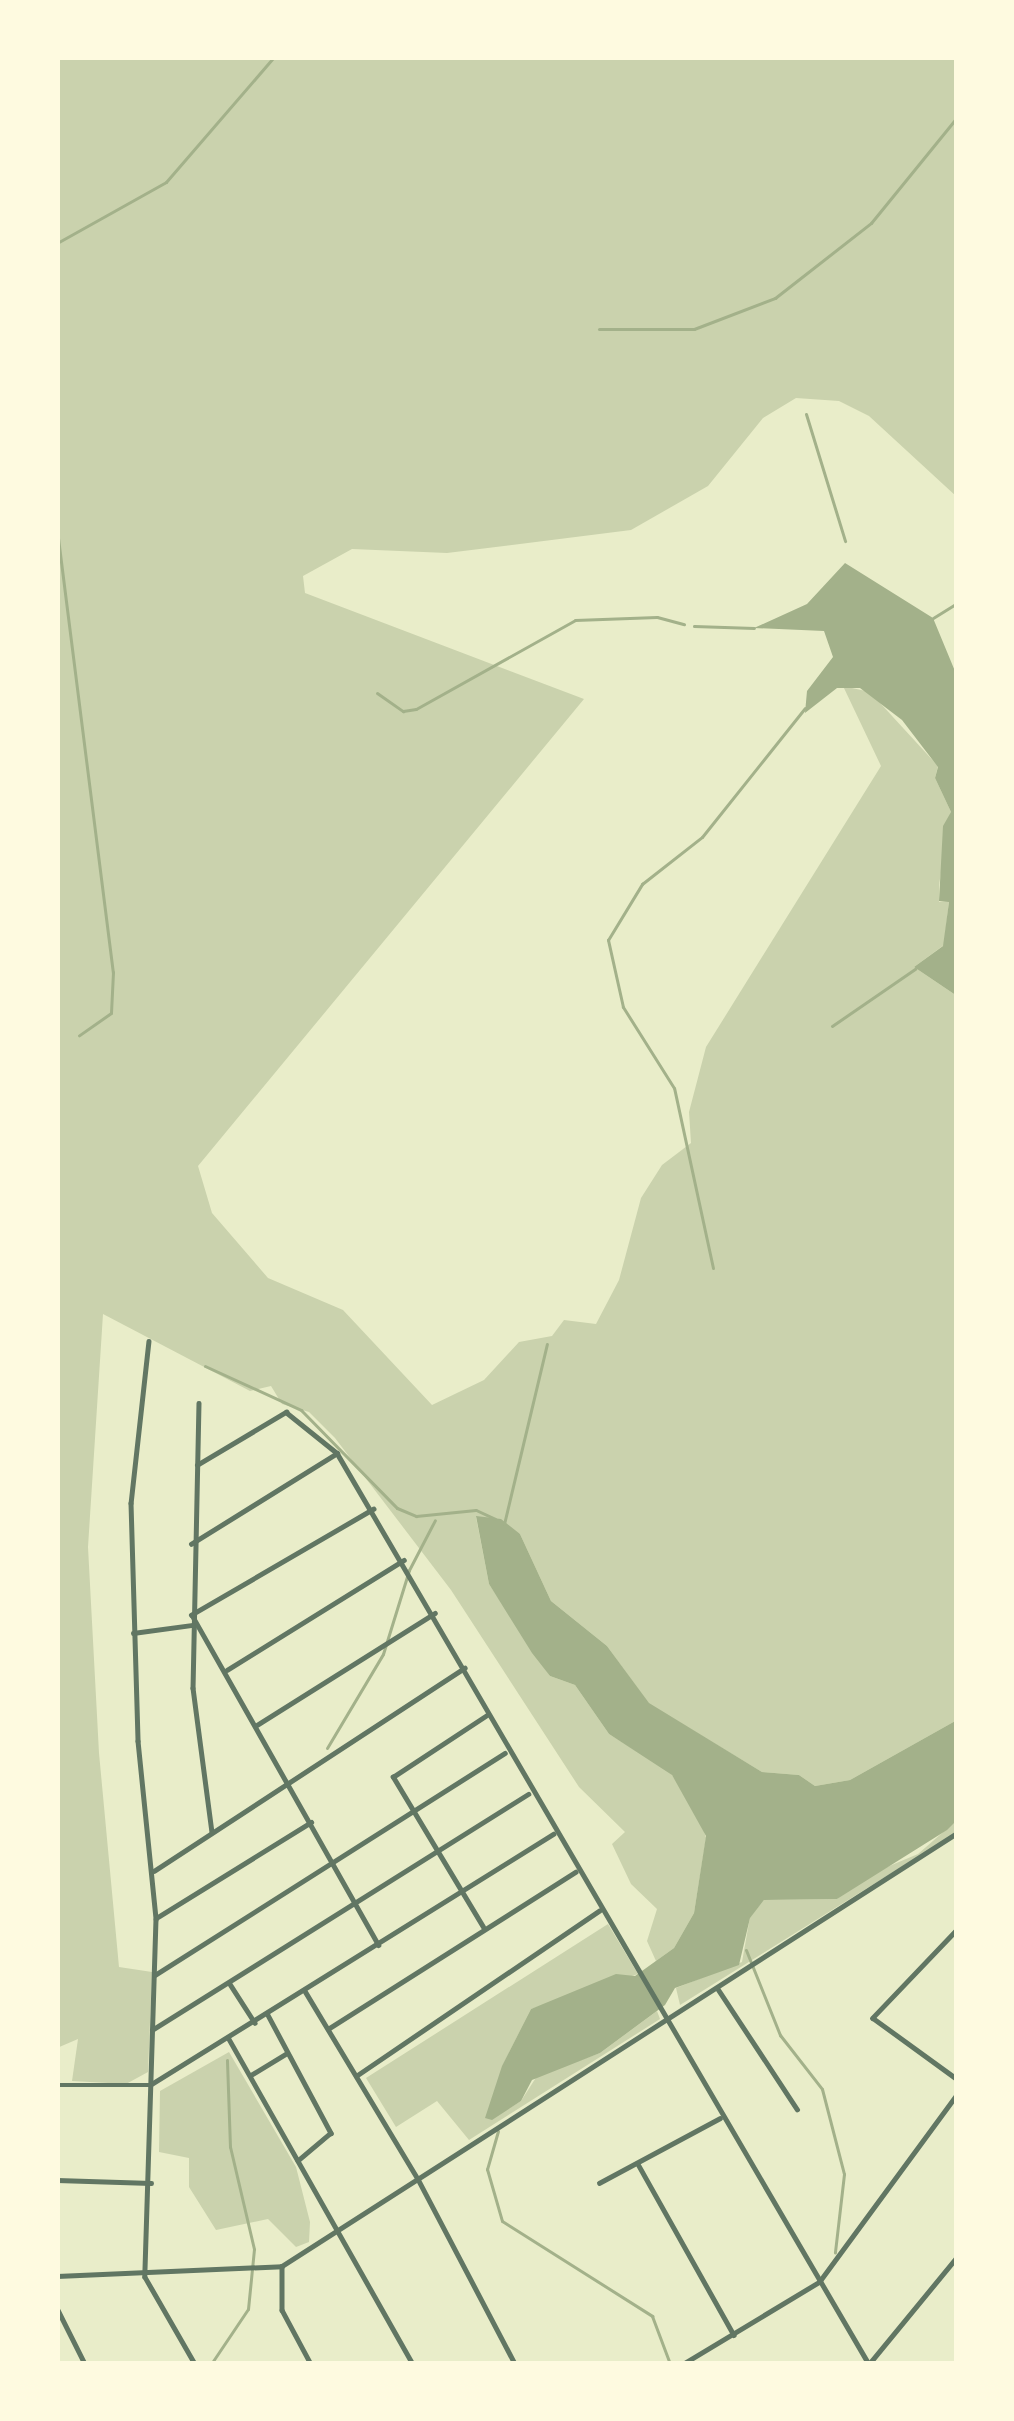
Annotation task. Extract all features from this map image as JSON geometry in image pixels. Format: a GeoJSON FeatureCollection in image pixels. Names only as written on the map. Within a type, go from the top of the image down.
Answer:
{"type":"FeatureCollection","features":[{"type":"Feature","properties":{"kind":"street"},"geometry":{"type":"LineString","coordinates":[[149,1341],[130,1504],[133,1634],[155,1918],[145,2277],[195,2364]]}},
{"type":"Feature","properties":{"kind":"street"},"geometry":{"type":"LineString","coordinates":[[199,1403],[192,1625],[212,1832]]}},
{"type":"Feature","properties":{"kind":"street"},"geometry":{"type":"LineString","coordinates":[[197,1465],[286,1412],[337,1453],[435,1612],[575,1872],[672,2017],[720,2118],[869,2364],[957,2257]]}},
{"type":"Feature","properties":{"kind":"street"},"geometry":{"type":"LineString","coordinates":[[191,1544],[337,1453]]}},
{"type":"Feature","properties":{"kind":"street"},"geometry":{"type":"LineString","coordinates":[[192,1615],[374,1509]]}},
{"type":"Feature","properties":{"kind":"street"},"geometry":{"type":"LineString","coordinates":[[226,1670],[404,1560]]}},
{"type":"Feature","properties":{"kind":"street"},"geometry":{"type":"LineString","coordinates":[[257,1725],[435,1612]]}},
{"type":"Feature","properties":{"kind":"street"},"geometry":{"type":"LineString","coordinates":[[192,1615],[379,1945]]}},
{"type":"Feature","properties":{"kind":"street"},"geometry":{"type":"LineString","coordinates":[[133,1634],[192,1625]]}},
{"type":"Feature","properties":{"kind":"street"},"geometry":{"type":"LineString","coordinates":[[154,1871],[464,1667]]}},
{"type":"Feature","properties":{"kind":"street"},"geometry":{"type":"LineString","coordinates":[[483,1928],[412,1812],[395,1774],[487,1715]]}},
{"type":"Feature","properties":{"kind":"street"},"geometry":{"type":"LineString","coordinates":[[154,1975],[507,1752]]}},
{"type":"Feature","properties":{"kind":"street"},"geometry":{"type":"LineString","coordinates":[[152,2030],[530,1792]]}},
{"type":"Feature","properties":{"kind":"street"},"geometry":{"type":"LineString","coordinates":[[155,1918],[311,1822]]}},
{"type":"Feature","properties":{"kind":"street"},"geometry":{"type":"LineString","coordinates":[[57,2276],[145,2277],[282,2266],[957,1833]]}},
{"type":"Feature","properties":{"kind":"street"},"geometry":{"type":"LineString","coordinates":[[57,2085],[150,2085],[553,1834]]}},
{"type":"Feature","properties":{"kind":"street"},"geometry":{"type":"LineString","coordinates":[[328,2030],[575,1872]]}},
{"type":"Feature","properties":{"kind":"street"},"geometry":{"type":"LineString","coordinates":[[356,2076],[600,1910]]}},
{"type":"Feature","properties":{"kind":"street"},"geometry":{"type":"LineString","coordinates":[[957,1930],[874,2013],[875,2024],[957,2079]]}},
{"type":"Feature","properties":{"kind":"street"},"geometry":{"type":"LineString","coordinates":[[230,1984],[255,2023]]}},
{"type":"Feature","properties":{"kind":"street"},"geometry":{"type":"LineString","coordinates":[[718,1989],[797,2109]]}},
{"type":"Feature","properties":{"kind":"street"},"geometry":{"type":"LineString","coordinates":[[305,1991],[418,2179],[515,2364]]}},
{"type":"Feature","properties":{"kind":"street"},"geometry":{"type":"LineString","coordinates":[[268,2015],[330,2140],[298,2161]]}},
{"type":"Feature","properties":{"kind":"street"},"geometry":{"type":"LineString","coordinates":[[229,2039],[413,2364]]}},
{"type":"Feature","properties":{"kind":"street"},"geometry":{"type":"LineString","coordinates":[[251,2075],[288,2052]]}},
{"type":"Feature","properties":{"kind":"street"},"geometry":{"type":"LineString","coordinates":[[683,2364],[819,2282],[957,2094]]}},
{"type":"Feature","properties":{"kind":"street"},"geometry":{"type":"LineString","coordinates":[[599,2183],[720,2118]]}},
{"type":"Feature","properties":{"kind":"street"},"geometry":{"type":"LineString","coordinates":[[638,2164],[734,2335]]}},
{"type":"Feature","properties":{"kind":"street"},"geometry":{"type":"LineString","coordinates":[[57,2180],[151,2183]]}},
{"type":"Feature","properties":{"kind":"street"},"geometry":{"type":"LineString","coordinates":[[282,2266],[282,2310],[311,2364]]}},
{"type":"Feature","properties":{"kind":"street"},"geometry":{"type":"LineString","coordinates":[[57,2308],[85,2364]]}},
{"type":"Feature","properties":{"kind":"shaded area"},"geometry":{"type":"Polygon","coordinates":[[[57,57],[957,57],[957,497],[869,416],[839,401],[796,398],[763,418],[708,486],[631,530],[447,553],[352,549],[303,576],[305,593],[584,699],[198,1166],[212,1213],[268,1278],[343,1310],[432,1405],[484,1380],[519,1342],[552,1336],[564,1320],[596,1324],[619,1280],[641,1198],[662,1165],[691,1143],[689,1112],[706,1047],[881,766],[843,686],[870,692],[938,766],[935,778],[951,812],[939,885],[939,902],[949,901],[944,945],[914,967],[957,996],[957,1720],[850,1780],[815,1786],[799,1775],[762,1772],[649,1704],[607,1646],[551,1601],[520,1534],[476,1517],[489,1584],[550,1676],[575,1685],[609,1734],[670,1772],[700,1816],[706,1838],[694,1913],[674,1948],[656,1961],[647,1941],[657,1909],[631,1884],[612,1844],[625,1832],[579,1787],[451,1590],[335,1438],[309,1412],[282,1404],[271,1386],[250,1391],[103,1314],[88,1547],[99,1753],[119,1967],[152,1972],[148,2072],[126,2084],[72,2081],[78,2039],[57,2048],[57,57]]]}},
{"type":"Feature","properties":{"kind":"shaded area"},"geometry":{"type":"Polygon","coordinates":[[[845,563],[933,618],[957,676],[957,996],[914,967],[943,946],[949,902],[939,901],[943,826],[951,812],[935,778],[938,767],[902,720],[860,688],[837,688],[805,713],[807,691],[833,657],[824,631],[754,628],[807,604],[845,563]]]}},
{"type":"Feature","properties":{"kind":"shaded area"},"geometry":{"type":"Polygon","coordinates":[[[476,1516],[501,1519],[520,1534],[551,1601],[607,1646],[649,1703],[762,1772],[799,1775],[815,1786],[850,1780],[957,1720],[957,1820],[947,1830],[837,1899],[764,1900],[750,1918],[739,1965],[675,1988],[665,2005],[600,2053],[532,2080],[521,2101],[492,2120],[485,2118],[502,2066],[531,2009],[616,1974],[635,1976],[674,1948],[694,1913],[706,1836],[672,1775],[609,1734],[575,1685],[550,1676],[532,1653],[489,1584],[476,1516]]]}},
{"type":"Feature","properties":{"kind":"shaded area"},"geometry":{"type":"Polygon","coordinates":[[[957,1820],[957,1832],[680,2005],[676,1988],[742,1962],[750,1917],[764,1900],[837,1899],[863,1877],[918,1854],[957,1820]]]}},
{"type":"Feature","properties":{"kind":"shaded area"},"geometry":{"type":"Polygon","coordinates":[[[608,1924],[638,1974],[531,2009],[503,2065],[498,2115],[521,2101],[537,2076],[600,2053],[657,2011],[660,2019],[469,2140],[437,2101],[396,2127],[366,2078],[608,1924]]]}},
{"type":"Feature","properties":{"kind":"shaded area"},"geometry":{"type":"Polygon","coordinates":[[[229,2052],[296,2167],[310,2222],[309,2242],[296,2247],[268,2219],[216,2230],[189,2187],[189,2158],[159,2152],[160,2091],[229,2052]]]}},
{"type":"Feature","properties":{"kind":"waterway"},"geometry":{"type":"LineString","coordinates":[[57,243],[166,182],[274,57]]}},
{"type":"Feature","properties":{"kind":"waterway"},"geometry":{"type":"LineString","coordinates":[[599,329],[694,329],[775,298],[871,223],[957,117]]}},
{"type":"Feature","properties":{"kind":"waterway"},"geometry":{"type":"LineString","coordinates":[[806,414],[845,541]]}},
{"type":"Feature","properties":{"kind":"waterway"},"geometry":{"type":"LineString","coordinates":[[57,530],[113,972],[111,1013],[79,1035]]}},
{"type":"Feature","properties":{"kind":"waterway"},"geometry":{"type":"LineString","coordinates":[[933,618],[957,603]]}},
{"type":"Feature","properties":{"kind":"waterway"},"geometry":{"type":"LineString","coordinates":[[377,693],[403,711],[416,709],[575,620],[657,617],[684,624]]}},
{"type":"Feature","properties":{"kind":"waterway"},"geometry":{"type":"LineString","coordinates":[[694,626],[754,628]]}},
{"type":"Feature","properties":{"kind":"waterway"},"geometry":{"type":"LineString","coordinates":[[713,1268],[674,1088],[623,1007],[608,940],[642,884],[702,837],[805,708]]}},
{"type":"Feature","properties":{"kind":"waterway"},"geometry":{"type":"LineString","coordinates":[[832,1026],[915,969]]}},
{"type":"Feature","properties":{"kind":"waterway"},"geometry":{"type":"LineString","coordinates":[[504,1524],[547,1344]]}},
{"type":"Feature","properties":{"kind":"waterway"},"geometry":{"type":"LineString","coordinates":[[205,1366],[301,1410],[397,1508],[416,1516],[476,1510],[495,1519]]}},
{"type":"Feature","properties":{"kind":"waterway"},"geometry":{"type":"LineString","coordinates":[[327,1748],[383,1654],[409,1570],[435,1520]]}},
{"type":"Feature","properties":{"kind":"waterway"},"geometry":{"type":"LineString","coordinates":[[746,1950],[780,2035],[822,2089],[844,2174],[835,2252]]}},
{"type":"Feature","properties":{"kind":"waterway"},"geometry":{"type":"LineString","coordinates":[[211,2364],[248,2309],[254,2249],[230,2147],[227,2060]]}},
{"type":"Feature","properties":{"kind":"waterway"},"geometry":{"type":"LineString","coordinates":[[498,2131],[487,2169],[502,2221],[652,2316],[670,2364]]}}]}
